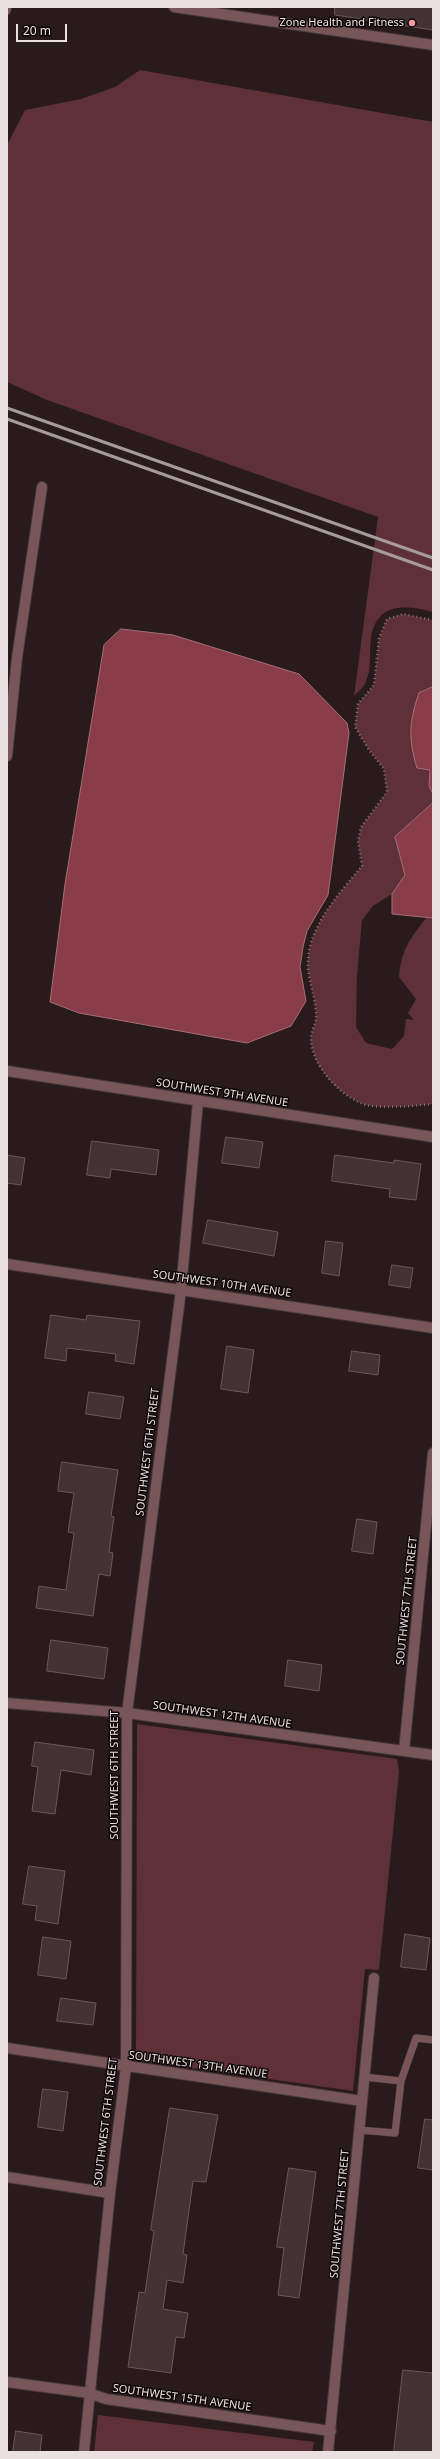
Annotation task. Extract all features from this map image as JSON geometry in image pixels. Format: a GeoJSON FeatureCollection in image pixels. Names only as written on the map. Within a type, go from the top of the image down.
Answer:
{"type":"FeatureCollection","features":[{"type":"Feature","properties":{"kind":"street"},"geometry":{"type":"LineString","coordinates":[[174,7],[433,45]]}},
{"type":"Feature","properties":{"kind":"street"},"geometry":{"type":"LineString","coordinates":[[7,756],[12,658],[42,487]]}},
{"type":"Feature","properties":{"kind":"street","name":"SOUTHWEST 9TH AVENUE"},"geometry":{"type":"LineString","coordinates":[[7,1071],[433,1137]]}},
{"type":"Feature","properties":{"kind":"street","name":"SOUTHWEST 6TH STREET"},"geometry":{"type":"LineString","coordinates":[[84,2452],[110,2193],[126,2067],[127,1713],[181,1290],[198,1101]]}},
{"type":"Feature","properties":{"kind":"street","name":"SOUTHWEST 10TH AVENUE"},"geometry":{"type":"LineString","coordinates":[[7,1264],[433,1328]]}},
{"type":"Feature","properties":{"kind":"street","name":"SOUTHWEST 7TH STREET"},"geometry":{"type":"LineString","coordinates":[[404,1751],[433,1453]]}},
{"type":"Feature","properties":{"kind":"street","name":"SOUTHWEST 12TH AVENUE"},"geometry":{"type":"LineString","coordinates":[[7,1702],[127,1713],[433,1755]]}},
{"type":"Feature","properties":{"kind":"street","name":"SOUTHWEST 7TH STREET"},"geometry":{"type":"LineString","coordinates":[[328,2452],[374,1978]]}},
{"type":"Feature","properties":{"kind":"street","name":"SOUTHWEST 13TH AVENUE"},"geometry":{"type":"LineString","coordinates":[[7,2048],[126,2067],[362,2101]]}},
{"type":"Feature","properties":{"kind":"street"},"geometry":{"type":"LineString","coordinates":[[7,2176],[110,2193]]}},
{"type":"Feature","properties":{"kind":"street","name":"SOUTHWEST 15TH AVENUE"},"geometry":{"type":"LineString","coordinates":[[7,2382],[89,2393],[106,2399],[331,2431]]}},
{"type":"Feature","properties":{"kind":"lane"},"geometry":{"type":"LineString","coordinates":[[7,11],[8,7]]}},
{"type":"Feature","properties":{"kind":"lane"},"geometry":{"type":"LineString","coordinates":[[360,2130],[395,2133],[401,2081],[416,2038],[433,2040]]}},
{"type":"Feature","properties":{"kind":"lane"},"geometry":{"type":"LineString","coordinates":[[364,2077],[401,2081]]}},
{"type":"Feature","properties":{"kind":"path"},"geometry":{"type":"LineString","coordinates":[[433,620],[402,614],[387,619],[379,638],[374,685],[358,704],[355,727],[369,750],[384,769],[387,792],[361,827],[358,841],[362,866],[336,898],[315,933],[308,968],[316,1013],[310,1037],[313,1052],[323,1071],[335,1086],[350,1097],[371,1106],[433,1104]]}},
{"type":"Feature","properties":{"kind":"shaded area"},"geometry":{"type":"Polygon","coordinates":[[[140,70],[433,122],[433,612],[423,609],[402,607],[385,612],[379,618],[374,627],[371,638],[370,666],[368,676],[364,685],[354,696],[378,517],[47,400],[7,382],[7,145],[25,110],[81,99],[115,87],[140,70]]]}},
{"type":"Feature","properties":{"kind":"shaded area"},"geometry":{"type":"Polygon","coordinates":[[[403,614],[433,620],[433,687],[419,693],[430,770],[429,786],[433,794],[433,803],[395,837],[405,875],[392,894],[373,906],[362,920],[357,976],[356,1027],[366,1043],[392,1049],[404,1036],[406,1019],[414,1020],[408,1013],[416,999],[399,977],[402,959],[407,945],[420,925],[426,918],[433,918],[433,1104],[380,1107],[362,1103],[341,1091],[331,1081],[316,1060],[312,1049],[311,1038],[316,1017],[315,1005],[308,969],[312,940],[318,926],[334,900],[362,866],[358,841],[361,827],[387,792],[384,769],[369,750],[355,727],[358,704],[374,685],[379,638],[387,619],[403,614]]]}},
{"type":"Feature","properties":{"kind":"shaded area"},"geometry":{"type":"Polygon","coordinates":[[[121,629],[173,635],[299,674],[347,723],[349,733],[328,895],[307,931],[300,967],[306,1001],[291,1026],[247,1043],[79,1013],[50,1002],[65,884],[104,645],[121,629]]]}},
{"type":"Feature","properties":{"kind":"shaded area"},"geometry":{"type":"Polygon","coordinates":[[[433,687],[433,794],[429,786],[430,770],[417,768],[412,748],[411,730],[413,713],[419,693],[433,687]]]}},
{"type":"Feature","properties":{"kind":"shaded area"},"geometry":{"type":"Polygon","coordinates":[[[433,803],[433,918],[392,914],[392,894],[405,875],[395,837],[433,803]]]}},
{"type":"Feature","properties":{"kind":"shaded area"},"geometry":{"type":"Polygon","coordinates":[[[137,1724],[397,1759],[399,1772],[379,1970],[365,1969],[353,2091],[136,2060],[137,1724]]]}},
{"type":"Feature","properties":{"kind":"shaded area"},"geometry":{"type":"Polygon","coordinates":[[[98,2415],[314,2442],[312,2452],[94,2452],[98,2415]]]}},
{"type":"Feature","properties":{"kind":"building","name":"Zone Health and Fitness"},"geometry":{"type":"Polygon","coordinates":[[[335,7],[433,7],[433,30],[335,15],[335,7]]]}},
{"type":"Feature","properties":{"kind":"building"},"geometry":{"type":"Polygon","coordinates":[[[226,1137],[263,1142],[259,1168],[222,1163],[226,1137]]]}},
{"type":"Feature","properties":{"kind":"building"},"geometry":{"type":"Polygon","coordinates":[[[92,1141],[159,1150],[156,1175],[111,1169],[110,1178],[87,1175],[92,1141]]]}},
{"type":"Feature","properties":{"kind":"building"},"geometry":{"type":"Polygon","coordinates":[[[7,1155],[25,1158],[21,1185],[7,1183],[7,1155]]]}},
{"type":"Feature","properties":{"kind":"building"},"geometry":{"type":"Polygon","coordinates":[[[335,1155],[394,1163],[394,1160],[421,1164],[416,1200],[389,1197],[390,1189],[332,1181],[335,1155]]]}},
{"type":"Feature","properties":{"kind":"building"},"geometry":{"type":"Polygon","coordinates":[[[208,1220],[278,1232],[274,1256],[203,1243],[208,1220]]]}},
{"type":"Feature","properties":{"kind":"building"},"geometry":{"type":"Polygon","coordinates":[[[326,1241],[343,1243],[339,1276],[322,1273],[326,1241]]]}},
{"type":"Feature","properties":{"kind":"building"},"geometry":{"type":"Polygon","coordinates":[[[392,1265],[413,1268],[410,1288],[389,1285],[392,1265]]]}},
{"type":"Feature","properties":{"kind":"building"},"geometry":{"type":"Polygon","coordinates":[[[51,1315],[86,1320],[87,1315],[140,1321],[134,1364],[115,1361],[116,1354],[67,1348],[66,1361],[45,1358],[51,1315]]]}},
{"type":"Feature","properties":{"kind":"building"},"geometry":{"type":"Polygon","coordinates":[[[227,1346],[254,1350],[248,1393],[221,1389],[227,1346]]]}},
{"type":"Feature","properties":{"kind":"building"},"geometry":{"type":"Polygon","coordinates":[[[352,1351],[380,1355],[378,1375],[349,1371],[352,1351]]]}},
{"type":"Feature","properties":{"kind":"building"},"geometry":{"type":"Polygon","coordinates":[[[89,1392],[124,1397],[120,1419],[86,1414],[89,1392]]]}},
{"type":"Feature","properties":{"kind":"building"},"geometry":{"type":"Polygon","coordinates":[[[62,1462],[118,1470],[111,1516],[114,1517],[109,1552],[113,1553],[110,1576],[99,1574],[93,1616],[36,1608],[39,1586],[66,1590],[74,1533],[68,1532],[74,1493],[58,1491],[62,1462]]]}},
{"type":"Feature","properties":{"kind":"building"},"geometry":{"type":"Polygon","coordinates":[[[357,1519],[377,1522],[373,1554],[352,1551],[357,1519]]]}},
{"type":"Feature","properties":{"kind":"building"},"geometry":{"type":"Polygon","coordinates":[[[51,1640],[108,1648],[104,1679],[47,1671],[51,1640]]]}},
{"type":"Feature","properties":{"kind":"building"},"geometry":{"type":"Polygon","coordinates":[[[288,1660],[322,1665],[319,1691],[285,1686],[288,1660]]]}},
{"type":"Feature","properties":{"kind":"building"},"geometry":{"type":"Polygon","coordinates":[[[35,1742],[94,1750],[91,1775],[61,1770],[55,1814],[32,1811],[38,1767],[32,1766],[35,1742]]]}},
{"type":"Feature","properties":{"kind":"building"},"geometry":{"type":"Polygon","coordinates":[[[29,1866],[65,1871],[58,1924],[35,1920],[37,1906],[23,1904],[29,1866]]]}},
{"type":"Feature","properties":{"kind":"building"},"geometry":{"type":"Polygon","coordinates":[[[405,1934],[430,1938],[426,1970],[401,1967],[405,1934]]]}},
{"type":"Feature","properties":{"kind":"building"},"geometry":{"type":"Polygon","coordinates":[[[43,1937],[71,1941],[66,1979],[38,1975],[43,1937]]]}},
{"type":"Feature","properties":{"kind":"building"},"geometry":{"type":"Polygon","coordinates":[[[61,1998],[96,2003],[93,2025],[57,2021],[61,1998]]]}},
{"type":"Feature","properties":{"kind":"building"},"geometry":{"type":"Polygon","coordinates":[[[43,2089],[68,2092],[63,2131],[38,2127],[43,2089]]]}},
{"type":"Feature","properties":{"kind":"building"},"geometry":{"type":"Polygon","coordinates":[[[170,2108],[218,2115],[206,2182],[193,2181],[183,2254],[187,2255],[183,2283],[167,2280],[163,2309],[188,2313],[184,2338],[176,2337],[171,2373],[128,2367],[139,2292],[145,2293],[154,2231],[151,2230],[170,2108]]]}},
{"type":"Feature","properties":{"kind":"building"},"geometry":{"type":"Polygon","coordinates":[[[425,2119],[433,2120],[433,2170],[418,2168],[425,2119]]]}},
{"type":"Feature","properties":{"kind":"building"},"geometry":{"type":"Polygon","coordinates":[[[289,2168],[316,2172],[299,2298],[278,2295],[284,2248],[277,2247],[289,2168]]]}},
{"type":"Feature","properties":{"kind":"building"},"geometry":{"type":"Polygon","coordinates":[[[403,2370],[433,2373],[433,2452],[394,2452],[403,2370]]]}},
{"type":"Feature","properties":{"kind":"building"},"geometry":{"type":"Polygon","coordinates":[[[16,2431],[42,2435],[40,2452],[13,2452],[16,2431]]]}},
{"type":"Feature","properties":{"kind":"railway"},"geometry":{"type":"LineString","coordinates":[[7,408],[433,558]]}},
{"type":"Feature","properties":{"kind":"railway"},"geometry":{"type":"LineString","coordinates":[[7,419],[433,570]]}},
{"type":"Feature","properties":{"kind":"place","name":"Zone Health and Fitness"},"geometry":{"type":"Point","coordinates":[412,23]}}]}
